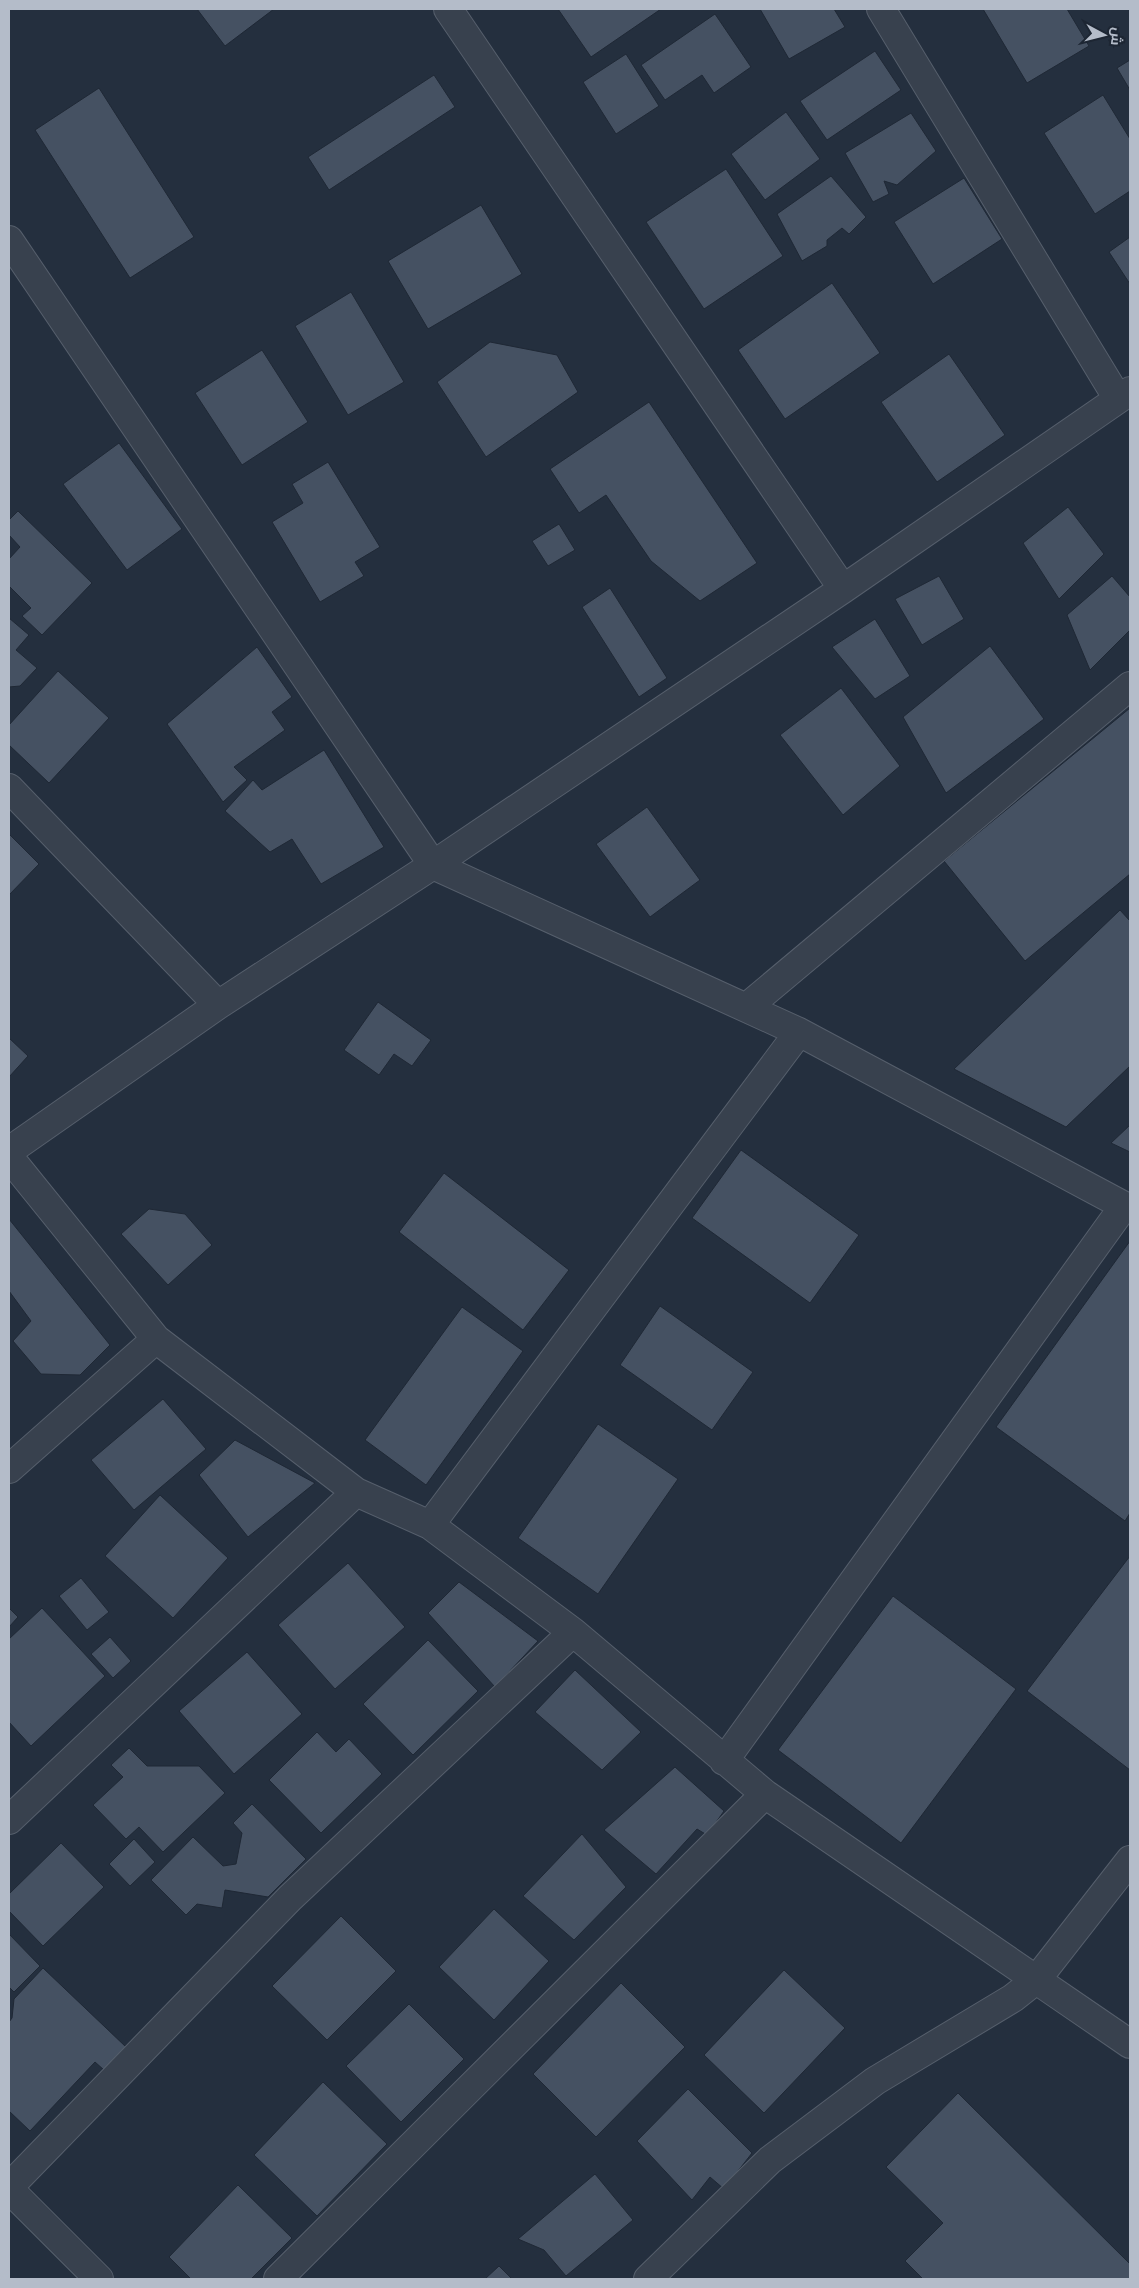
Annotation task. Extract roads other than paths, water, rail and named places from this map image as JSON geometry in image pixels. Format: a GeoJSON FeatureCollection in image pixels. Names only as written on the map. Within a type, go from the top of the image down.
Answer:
{"type":"FeatureCollection","features":[{"type":"Feature","properties":{"kind":"street"},"geometry":{"type":"LineString","coordinates":[[448,9],[843,589]]}},
{"type":"Feature","properties":{"kind":"street"},"geometry":{"type":"LineString","coordinates":[[9,1151],[218,1005],[433,865],[843,589],[1124,395],[881,9]]}},
{"type":"Feature","properties":{"kind":"street"},"geometry":{"type":"LineString","coordinates":[[9,240],[433,865],[799,1032],[1127,1207],[724,1760]]}},
{"type":"Feature","properties":{"kind":"street"},"geometry":{"type":"LineString","coordinates":[[747,1007],[1130,686]]}},
{"type":"Feature","properties":{"kind":"street"},"geometry":{"type":"LineString","coordinates":[[9,788],[218,1005]]}},
{"type":"Feature","properties":{"kind":"street"},"geometry":{"type":"LineString","coordinates":[[430,1525],[799,1032]]}},
{"type":"Feature","properties":{"kind":"street"},"geometry":{"type":"LineString","coordinates":[[9,1157],[156,1339],[356,1492],[430,1525],[573,1632],[765,1794],[1130,2044]]}},
{"type":"Feature","properties":{"kind":"street"},"geometry":{"type":"LineString","coordinates":[[9,1469],[156,1339]]}},
{"type":"Feature","properties":{"kind":"street"},"geometry":{"type":"LineString","coordinates":[[9,1820],[356,1492]]}},
{"type":"Feature","properties":{"kind":"street"},"geometry":{"type":"LineString","coordinates":[[99,2279],[9,2188],[290,1898],[573,1632]]}},
{"type":"Feature","properties":{"kind":"street"},"geometry":{"type":"LineString","coordinates":[[278,2279],[765,1794]]}},
{"type":"Feature","properties":{"kind":"street"},"geometry":{"type":"LineString","coordinates":[[648,2279],[770,2160],[875,2081],[1013,1998],[1037,1979],[1130,1860]]}}]}
